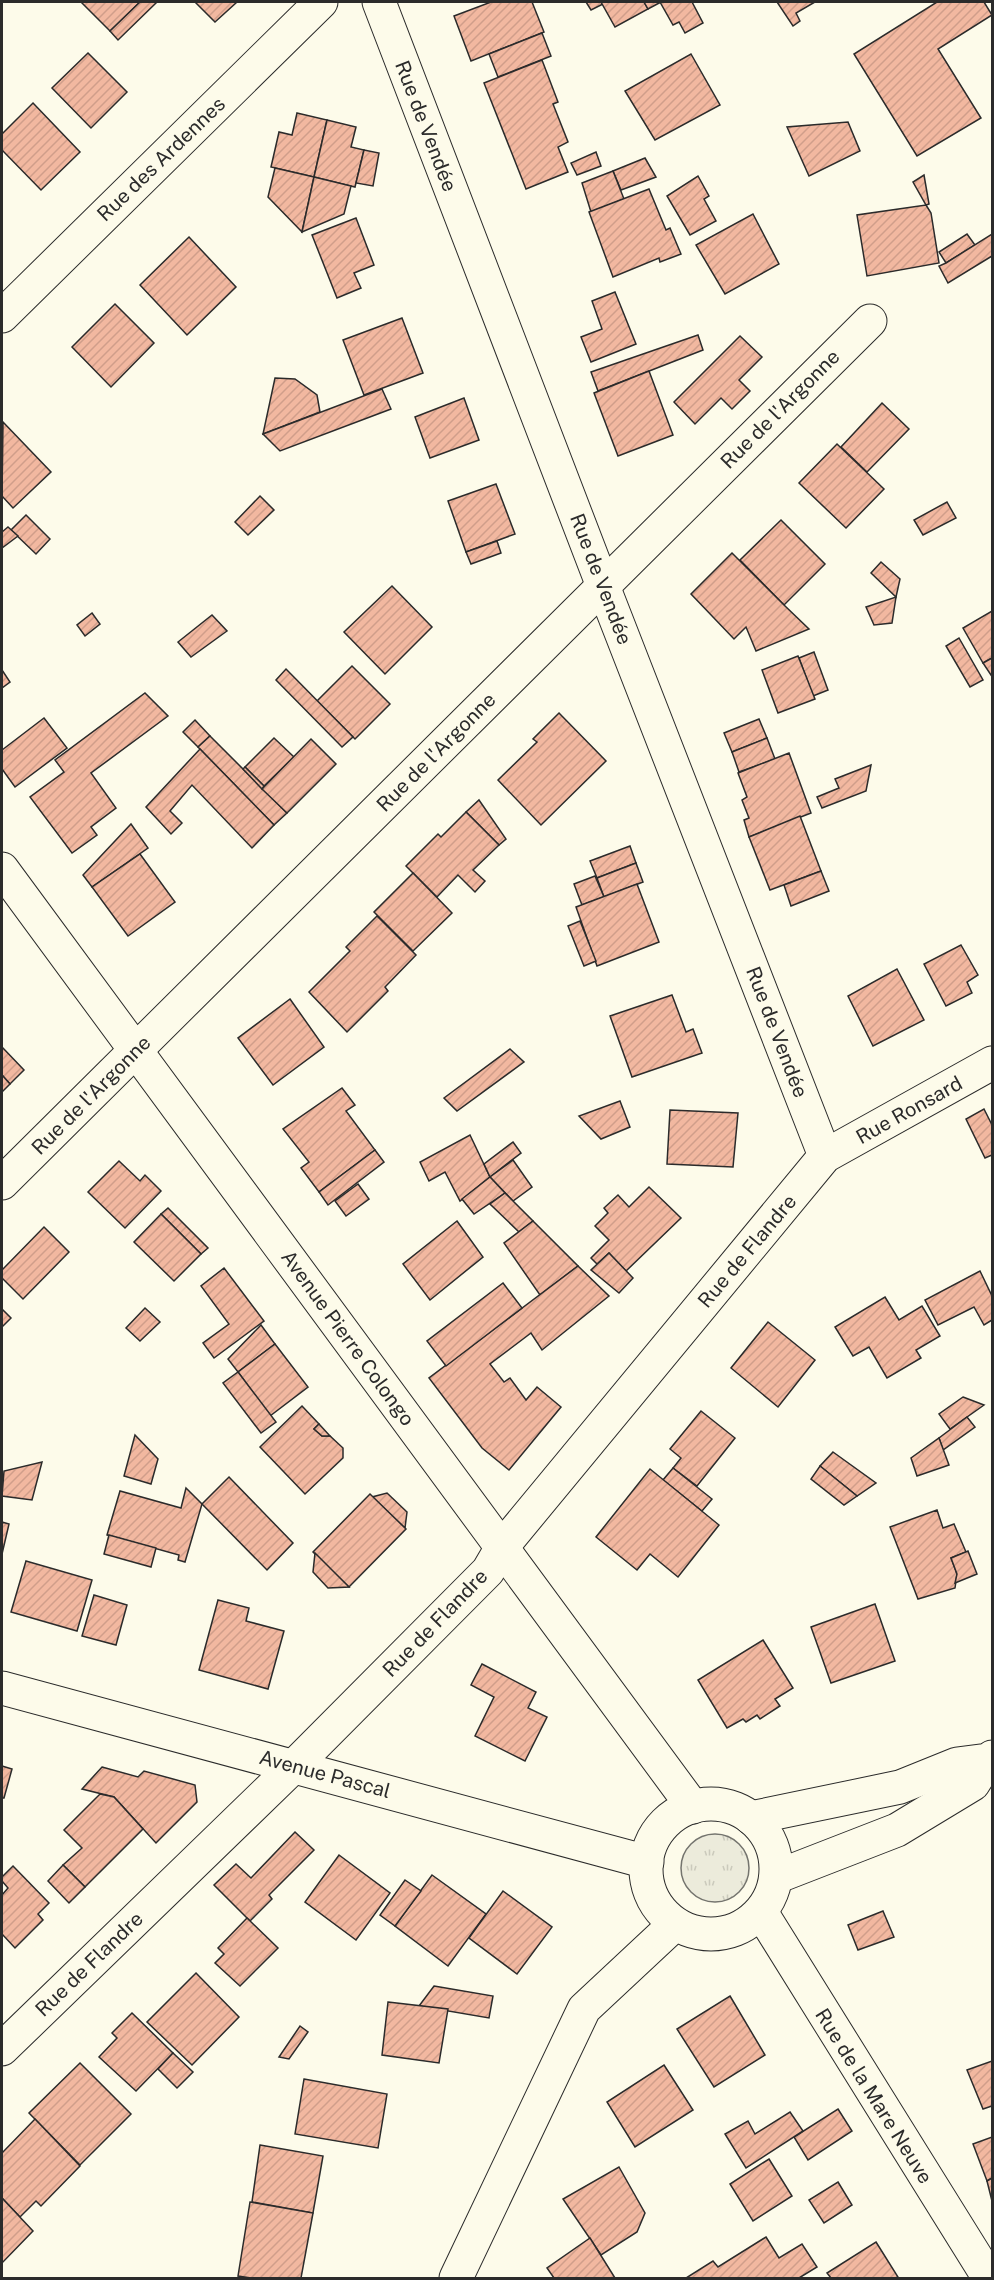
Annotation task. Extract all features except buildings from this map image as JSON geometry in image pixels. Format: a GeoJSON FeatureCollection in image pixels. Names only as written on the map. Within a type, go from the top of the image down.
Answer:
{"type":"FeatureCollection","features":[{"type":"Feature","properties":{"kind":"street","name":"Rue des Ardennes"},"geometry":{"type":"LineString","coordinates":[[2,316],[321,2]]}},
{"type":"Feature","properties":{"kind":"street","name":"Rue de Vendée"},"geometry":{"type":"LineString","coordinates":[[379,2],[825,1156]]}},
{"type":"Feature","properties":{"kind":"street","name":"Rue de l'Argonne"},"geometry":{"type":"LineString","coordinates":[[2,1183],[870,321]]}},
{"type":"Feature","properties":{"kind":"street","name":"Avenue Pierre Colongo"},"geometry":{"type":"LineString","coordinates":[[2,869],[693,1807]]}},
{"type":"Feature","properties":{"kind":"street","name":"Rue Ronsard"},"geometry":{"type":"LineString","coordinates":[[825,1156],[993,1064]]}},
{"type":"Feature","properties":{"kind":"street","name":"Rue de Flandre"},"geometry":{"type":"LineString","coordinates":[[2,2049],[294,1766],[488,1570],[502,1547],[825,1156]]}},
{"type":"Feature","properties":{"kind":"street","name":"Avenue Pascal"},"geometry":{"type":"LineString","coordinates":[[2,1688],[647,1862]]}},
{"type":"Feature","properties":{"kind":"street"},"geometry":{"type":"LineString","coordinates":[[751,1818],[900,1787],[957,1764],[990,1758]]}},
{"type":"Feature","properties":{"kind":"street"},"geometry":{"type":"LineString","coordinates":[[776,1877],[897,1830],[974,1784],[990,1758]]}},
{"type":"Feature","properties":{"kind":"street"},"geometry":{"type":"LineString","coordinates":[[708,1805],[738,1810],[751,1818],[768,1838],[775,1857],[776,1877],[770,1896],[760,1912],[746,1924],[729,1932],[711,1935],[693,1932],[675,1924],[658,1906],[647,1878],[647,1862],[652,1844],[662,1828],[675,1815],[693,1807],[708,1805]]}},
{"type":"Feature","properties":{"kind":"street","name":"Rue de la Mare Neuve"},"geometry":{"type":"LineString","coordinates":[[760,1912],[989,2278]]}},
{"type":"Feature","properties":{"kind":"street"},"geometry":{"type":"LineString","coordinates":[[456,2278],[584,2009],[675,1924]]}},
{"type":"Feature","properties":{"kind":"green space"},"geometry":{"type":"Polygon","coordinates":[[[715,1834],[728,1837],[739,1844],[746,1855],[749,1868],[746,1881],[739,1892],[728,1899],[715,1902],[702,1899],[691,1892],[684,1881],[681,1868],[684,1855],[691,1844],[702,1837],[715,1834]]]}}]}
